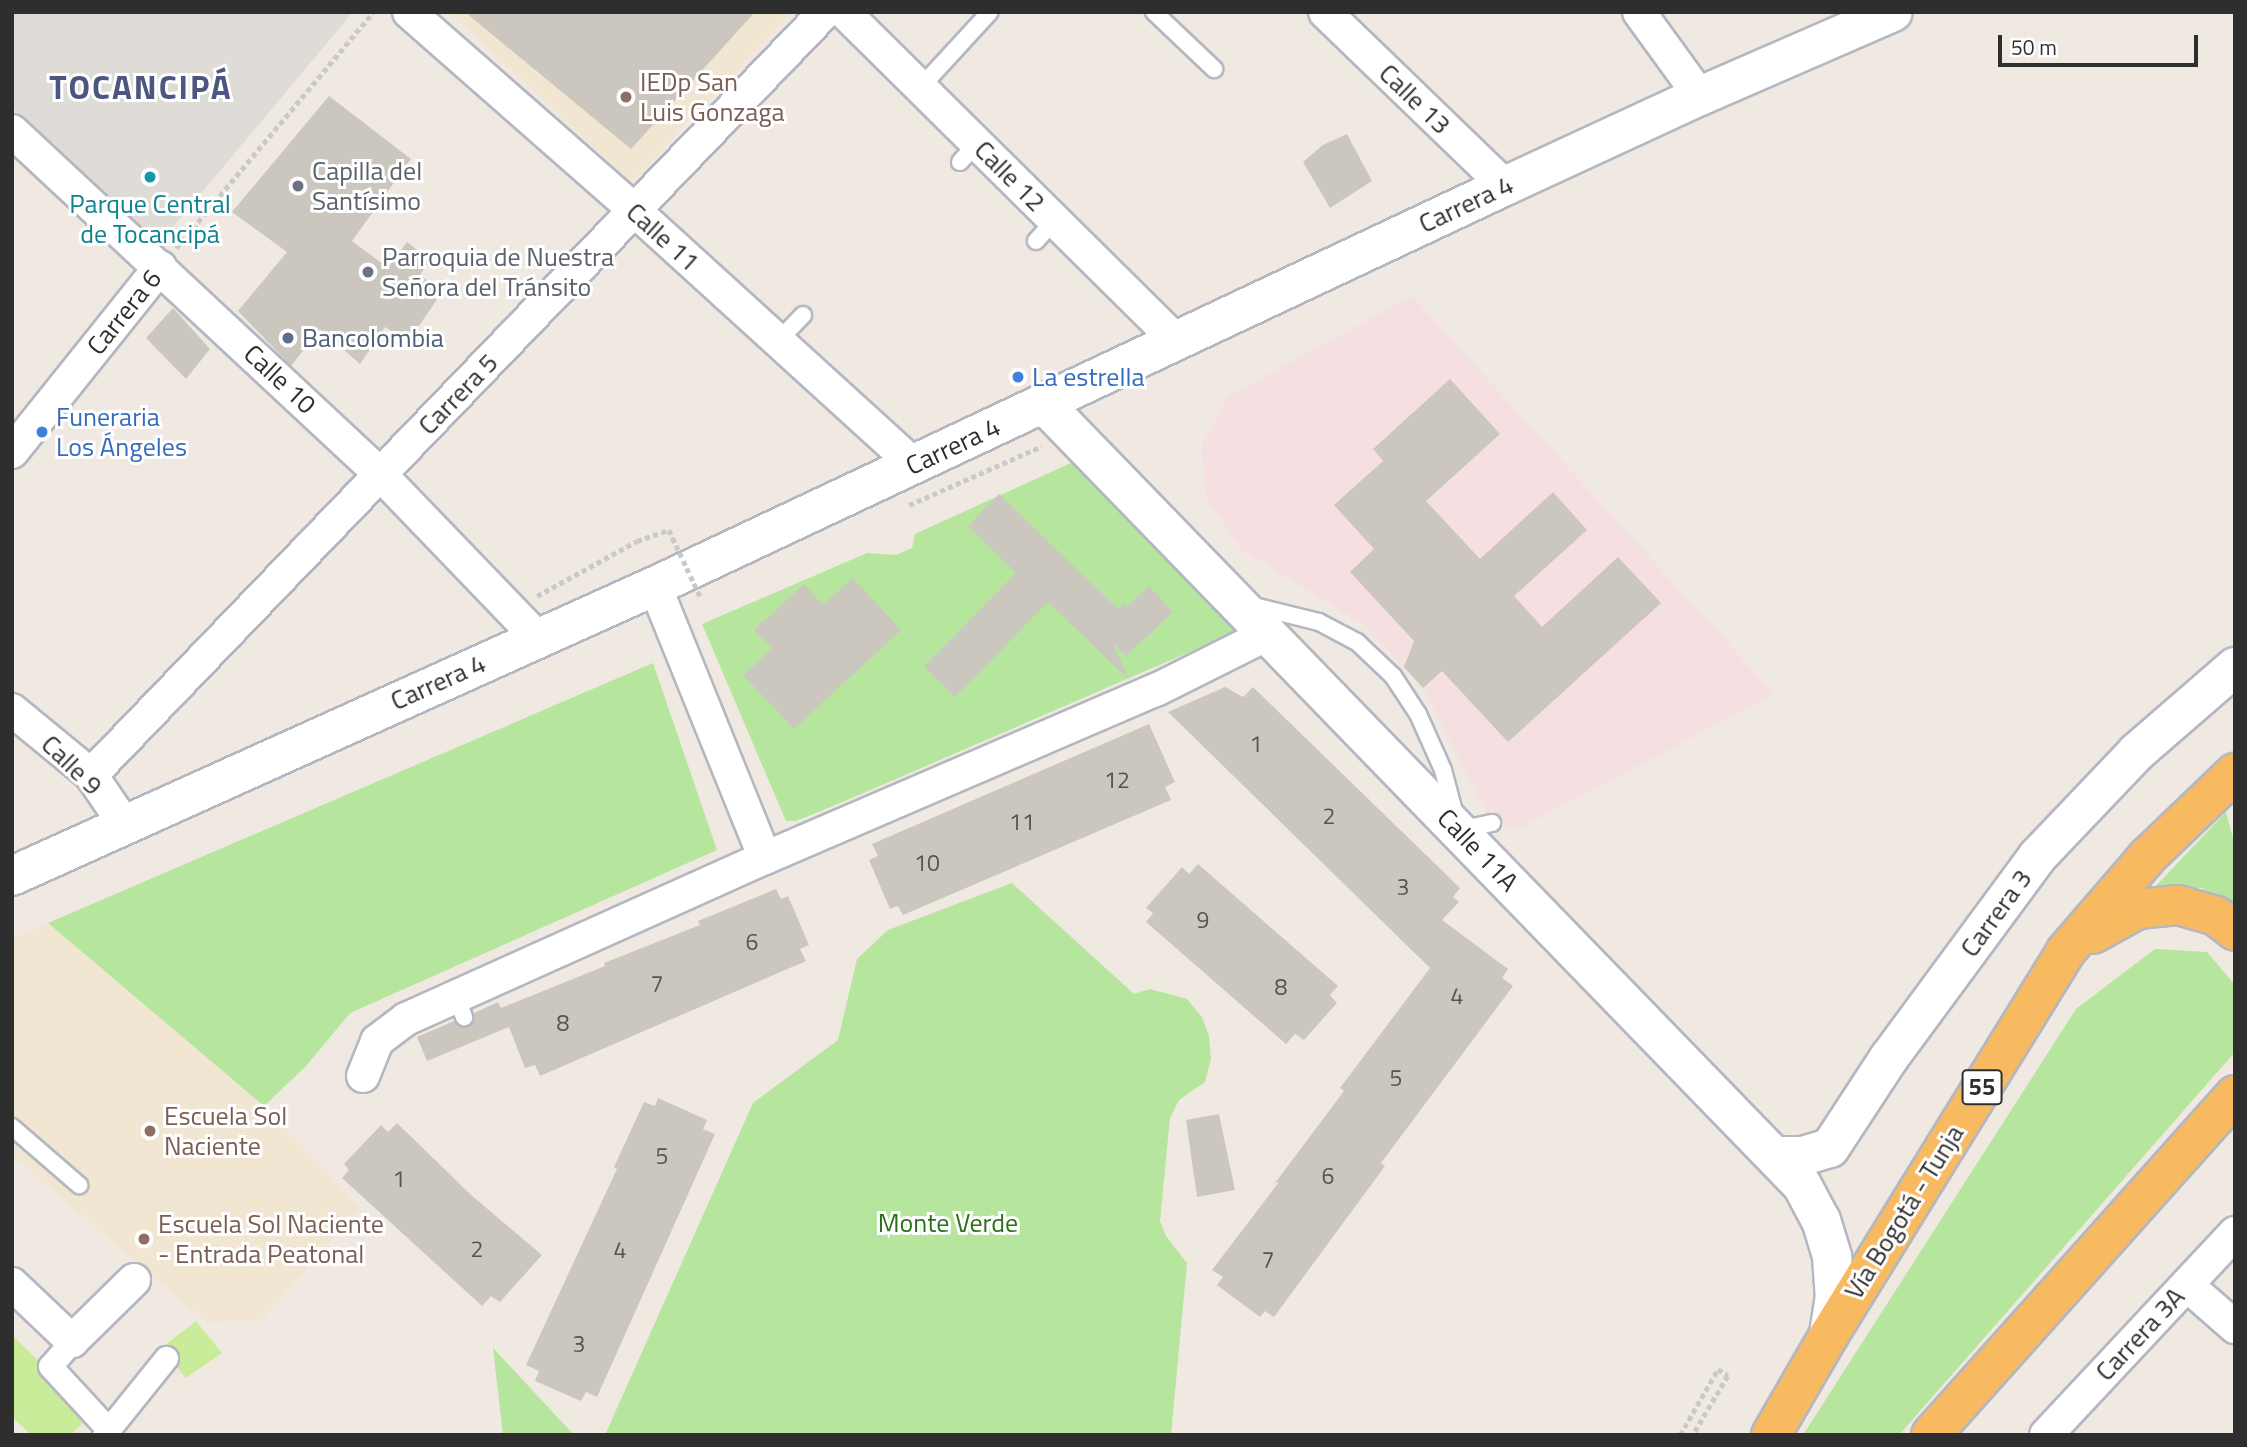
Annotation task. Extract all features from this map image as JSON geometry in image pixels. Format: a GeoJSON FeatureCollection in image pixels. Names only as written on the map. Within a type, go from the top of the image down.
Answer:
{"type":"FeatureCollection","features":[{"type":"Feature","properties":{"kind":"highway","name":"Vía Bogotá - Tunja"},"geometry":{"type":"LineString","coordinates":[[1771,1435],[1829,1335],[2066,951],[2147,857],[2235,772]]}},
{"type":"Feature","properties":{"kind":"highway"},"geometry":{"type":"LineString","coordinates":[[2066,951],[2138,909],[2178,905],[2216,916],[2235,931]]}},
{"type":"Feature","properties":{"kind":"highway"},"geometry":{"type":"LineString","coordinates":[[1931,1435],[2235,1095]]}},
{"type":"Feature","properties":{"kind":"main road","name":"Carrera 4"},"geometry":{"type":"LineString","coordinates":[[12,876],[125,825],[525,624],[681,584],[914,465],[1176,340],[1700,96],[1893,12]]}},
{"type":"Feature","properties":{"kind":"main road","name":"Calle 11A"},"geometry":{"type":"LineString","coordinates":[[1044,404],[1268,634],[1475,827],[1802,1185],[1821,1220],[1832,1257],[1835,1296],[1829,1335]]}},
{"type":"Feature","properties":{"kind":"main road","name":"Carrera 3"},"geometry":{"type":"LineString","coordinates":[[1775,1156],[1803,1156],[1830,1148],[1889,1058],[2037,857],[2137,752],[2235,667]]}},
{"type":"Feature","properties":{"kind":"street","name":"Calle 11"},"geometry":{"type":"LineString","coordinates":[[409,12],[633,209],[914,465]]}},
{"type":"Feature","properties":{"kind":"street","name":"Carrera 5"},"geometry":{"type":"LineString","coordinates":[[91,775],[825,12]]}},
{"type":"Feature","properties":{"kind":"street","name":"Calle 12"},"geometry":{"type":"LineString","coordinates":[[844,12],[920,88],[968,153],[1045,231],[1176,340]]}},
{"type":"Feature","properties":{"kind":"street"},"geometry":{"type":"LineString","coordinates":[[1639,12],[1700,96]]}},
{"type":"Feature","properties":{"kind":"street","name":"Calle 13"},"geometry":{"type":"LineString","coordinates":[[1328,13],[1505,186]]}},
{"type":"Feature","properties":{"kind":"street","name":"Calle 10"},"geometry":{"type":"LineString","coordinates":[[12,131],[381,475],[525,624]]}},
{"type":"Feature","properties":{"kind":"street","name":"Carrera 6"},"geometry":{"type":"LineString","coordinates":[[12,452],[160,267]]}},
{"type":"Feature","properties":{"kind":"street"},"geometry":{"type":"LineString","coordinates":[[681,584],[765,858]]}},
{"type":"Feature","properties":{"kind":"street"},"geometry":{"type":"LineString","coordinates":[[363,1076],[377,1041],[406,1019],[460,1007],[765,858],[1156,690],[1268,634]]}},
{"type":"Feature","properties":{"kind":"street","name":"Calle 9"},"geometry":{"type":"LineString","coordinates":[[12,710],[91,775],[125,825]]}},
{"type":"Feature","properties":{"kind":"street","name":"Carrera 3A"},"geometry":{"type":"LineString","coordinates":[[2046,1435],[2235,1233]]}},
{"type":"Feature","properties":{"kind":"street"},"geometry":{"type":"LineString","coordinates":[[134,1280],[50,1366],[106,1432],[166,1358]]}},
{"type":"Feature","properties":{"kind":"street"},"geometry":{"type":"LineString","coordinates":[[2187,1284],[2235,1326]]}},
{"type":"Feature","properties":{"kind":"street"},"geometry":{"type":"LineString","coordinates":[[14,1290],[72,1341]]}},
{"type":"Feature","properties":{"kind":"lane"},"geometry":{"type":"LineString","coordinates":[[920,88],[990,12]]}},
{"type":"Feature","properties":{"kind":"lane"},"geometry":{"type":"LineString","coordinates":[[1154,12],[1214,69]]}},
{"type":"Feature","properties":{"kind":"lane"},"geometry":{"type":"LineString","coordinates":[[778,341],[803,315]]}},
{"type":"Feature","properties":{"kind":"lane"},"geometry":{"type":"LineString","coordinates":[[1238,603],[1319,622],[1357,642],[1393,676],[1418,714],[1443,770],[1475,827]]}},
{"type":"Feature","properties":{"kind":"lane"},"geometry":{"type":"LineString","coordinates":[[12,1127],[79,1185]]}},
{"type":"Feature","properties":{"kind":"path","name":"Carrera 6"},"geometry":{"type":"LineString","coordinates":[[160,267],[373,12]]}},
{"type":"Feature","properties":{"kind":"path"},"geometry":{"type":"LineString","coordinates":[[525,624],[637,541],[669,530],[681,584]]}},
{"type":"Feature","properties":{"kind":"path"},"geometry":{"type":"LineString","coordinates":[[1680,1435],[1718,1370],[1728,1376],[1693,1435]]}},
{"type":"Feature","properties":{"kind":"shaded area","name":"Parque Central de Tocancipá"},"geometry":{"type":"Polygon","coordinates":[[[12,12],[353,12],[157,246],[12,108],[12,12]]]}},
{"type":"Feature","properties":{"kind":"shaded area","name":"IEDp San Luis Gonzaga"},"geometry":{"type":"Polygon","coordinates":[[[449,12],[792,12],[631,182],[449,12]]]}},
{"type":"Feature","properties":{"kind":"shaded area"},"geometry":{"type":"Polygon","coordinates":[[[1412,296],[1774,694],[1518,829],[1492,823],[1423,688],[1363,624],[1242,550],[1206,496],[1201,446],[1228,397],[1412,296]]]}},
{"type":"Feature","properties":{"kind":"shaded area","name":"Escuela Sol Naciente"},"geometry":{"type":"Polygon","coordinates":[[[48,923],[264,1106],[360,1207],[262,1320],[206,1322],[12,1155],[12,938],[48,923]]]}},
{"type":"Feature","properties":{"kind":"green space"},"geometry":{"type":"Polygon","coordinates":[[[1075,461],[1238,631],[845,801],[796,821],[786,821],[702,624],[867,553],[896,555],[912,548],[915,534],[1075,461]]]}},
{"type":"Feature","properties":{"kind":"green space"},"geometry":{"type":"Polygon","coordinates":[[[653,663],[717,850],[350,1013],[306,1066],[264,1106],[48,923],[653,663]]]}},
{"type":"Feature","properties":{"kind":"green space"},"geometry":{"type":"Polygon","coordinates":[[[2226,812],[2235,846],[2235,911],[2202,888],[2152,890],[2226,812]]]}},
{"type":"Feature","properties":{"kind":"green space","name":"Monte Verde"},"geometry":{"type":"Polygon","coordinates":[[[1012,883],[1134,994],[1150,989],[1187,999],[1202,1017],[1209,1036],[1211,1059],[1205,1082],[1179,1100],[1170,1118],[1160,1221],[1166,1236],[1187,1263],[1171,1435],[605,1435],[753,1103],[838,1040],[857,959],[888,930],[1012,883]]]}},
{"type":"Feature","properties":{"kind":"green space"},"geometry":{"type":"Polygon","coordinates":[[[2155,949],[2207,952],[2235,985],[2235,1052],[1899,1435],[1803,1435],[2076,1009],[2155,949]]]}},
{"type":"Feature","properties":{"kind":"green space"},"geometry":{"type":"Polygon","coordinates":[[[196,1321],[222,1353],[186,1378],[161,1348],[196,1321]]]}},
{"type":"Feature","properties":{"kind":"green space"},"geometry":{"type":"Polygon","coordinates":[[[12,1335],[92,1413],[71,1435],[31,1435],[12,1417],[12,1335]]]}},
{"type":"Feature","properties":{"kind":"green space"},"geometry":{"type":"Polygon","coordinates":[[[493,1348],[574,1435],[503,1435],[493,1348]]]}},
{"type":"Feature","properties":{"kind":"building","name":"IEDp San Luis Gonzaga"},"geometry":{"type":"Polygon","coordinates":[[[465,12],[755,12],[631,149],[465,12]]]}},
{"type":"Feature","properties":{"kind":"building"},"geometry":{"type":"Polygon","coordinates":[[[329,96],[411,159],[352,241],[388,268],[407,242],[430,260],[420,275],[442,292],[408,342],[385,327],[360,364],[320,329],[291,366],[238,311],[287,252],[232,212],[329,96]]]}},
{"type":"Feature","properties":{"kind":"building"},"geometry":{"type":"Polygon","coordinates":[[[1347,134],[1372,181],[1330,208],[1303,162],[1323,145],[1347,134]]]}},
{"type":"Feature","properties":{"kind":"building"},"geometry":{"type":"Polygon","coordinates":[[[173,308],[210,349],[186,379],[146,338],[173,308]]]}},
{"type":"Feature","properties":{"kind":"building"},"geometry":{"type":"Polygon","coordinates":[[[1450,379],[1500,434],[1426,501],[1480,559],[1553,492],[1587,530],[1514,596],[1542,627],[1618,557],[1661,603],[1508,742],[1442,671],[1423,688],[1404,667],[1414,641],[1350,572],[1374,549],[1334,505],[1383,461],[1373,449],[1450,379]]]}},
{"type":"Feature","properties":{"kind":"building"},"geometry":{"type":"Polygon","coordinates":[[[999,494],[1118,609],[1123,603],[1127,607],[1149,586],[1173,612],[1126,656],[1113,643],[1129,680],[1048,602],[955,697],[924,667],[1016,573],[968,526],[999,494]]]}},
{"type":"Feature","properties":{"kind":"building"},"geometry":{"type":"Polygon","coordinates":[[[853,578],[901,630],[794,729],[743,675],[772,649],[754,630],[804,584],[823,605],[853,578]]]}},
{"type":"Feature","properties":{"kind":"building"},"geometry":{"type":"Polygon","coordinates":[[[1225,687],[1243,697],[1253,687],[1460,888],[1453,897],[1459,902],[1442,920],[1508,969],[1502,978],[1513,986],[1381,1163],[1385,1166],[1274,1317],[1265,1311],[1260,1317],[1217,1285],[1223,1277],[1212,1270],[1279,1182],[1275,1183],[1344,1091],[1340,1088],[1430,968],[1168,712],[1225,687]]]}},
{"type":"Feature","properties":{"kind":"building"},"geometry":{"type":"Polygon","coordinates":[[[1149,724],[1175,782],[1165,787],[1171,800],[903,915],[898,906],[890,909],[869,860],[878,856],[872,844],[1149,724]]]}},
{"type":"Feature","properties":{"kind":"building"},"geometry":{"type":"Polygon","coordinates":[[[1198,864],[1338,986],[1330,995],[1337,1003],[1304,1040],[1295,1034],[1286,1044],[1146,922],[1153,913],[1146,908],[1182,867],[1189,874],[1198,864]]]}},
{"type":"Feature","properties":{"kind":"building"},"geometry":{"type":"Polygon","coordinates":[[[776,889],[781,899],[788,896],[809,945],[800,949],[806,961],[540,1076],[535,1065],[525,1068],[509,1027],[427,1061],[417,1037],[454,1021],[462,1027],[468,1026],[474,1019],[474,1013],[498,1002],[501,1008],[605,966],[604,963],[700,925],[698,921],[776,889]]]}},
{"type":"Feature","properties":{"kind":"building"},"geometry":{"type":"Polygon","coordinates":[[[658,1098],[707,1120],[703,1129],[715,1134],[597,1397],[586,1392],[581,1401],[535,1381],[539,1371],[526,1365],[617,1169],[614,1167],[644,1102],[655,1106],[658,1098]]]}},
{"type":"Feature","properties":{"kind":"building"},"geometry":{"type":"Polygon","coordinates":[[[1219,1114],[1235,1190],[1197,1197],[1186,1120],[1219,1114]]]}},
{"type":"Feature","properties":{"kind":"building"},"geometry":{"type":"Polygon","coordinates":[[[397,1123],[470,1194],[542,1255],[500,1302],[491,1296],[482,1306],[342,1178],[349,1170],[344,1164],[381,1125],[388,1132],[397,1123]]]}},
{"type":"Feature","properties":{"kind":"place","name":"IEDp San Luis Gonzaga"},"geometry":{"type":"Point","coordinates":[626,97]}},
{"type":"Feature","properties":{"kind":"place","name":"Parque Central de Tocancipá"},"geometry":{"type":"Point","coordinates":[150,177]}},
{"type":"Feature","properties":{"kind":"place","name":"Capilla del Santísimo"},"geometry":{"type":"Point","coordinates":[298,186]}},
{"type":"Feature","properties":{"kind":"place","name":"Parroquia de Nuestra Señora del Tránsito"},"geometry":{"type":"Point","coordinates":[368,272]}},
{"type":"Feature","properties":{"kind":"place","name":"Bancolombia"},"geometry":{"type":"Point","coordinates":[288,338]}},
{"type":"Feature","properties":{"kind":"place","name":"La estrella"},"geometry":{"type":"Point","coordinates":[1018,377]}},
{"type":"Feature","properties":{"kind":"place","name":"Funeraria Los Ángeles"},"geometry":{"type":"Point","coordinates":[42,432]}},
{"type":"Feature","properties":{"kind":"place","name":"Escuela Sol Naciente"},"geometry":{"type":"Point","coordinates":[150,1131]}},
{"type":"Feature","properties":{"kind":"place","name":"Escuela Sol Naciente - Entrada Peatonal"},"geometry":{"type":"Point","coordinates":[144,1239]}},
{"type":"Feature","properties":{"kind":"district","name":"TOCANCIPÁ"},"geometry":{"type":"Point","coordinates":[141,88]}}]}
